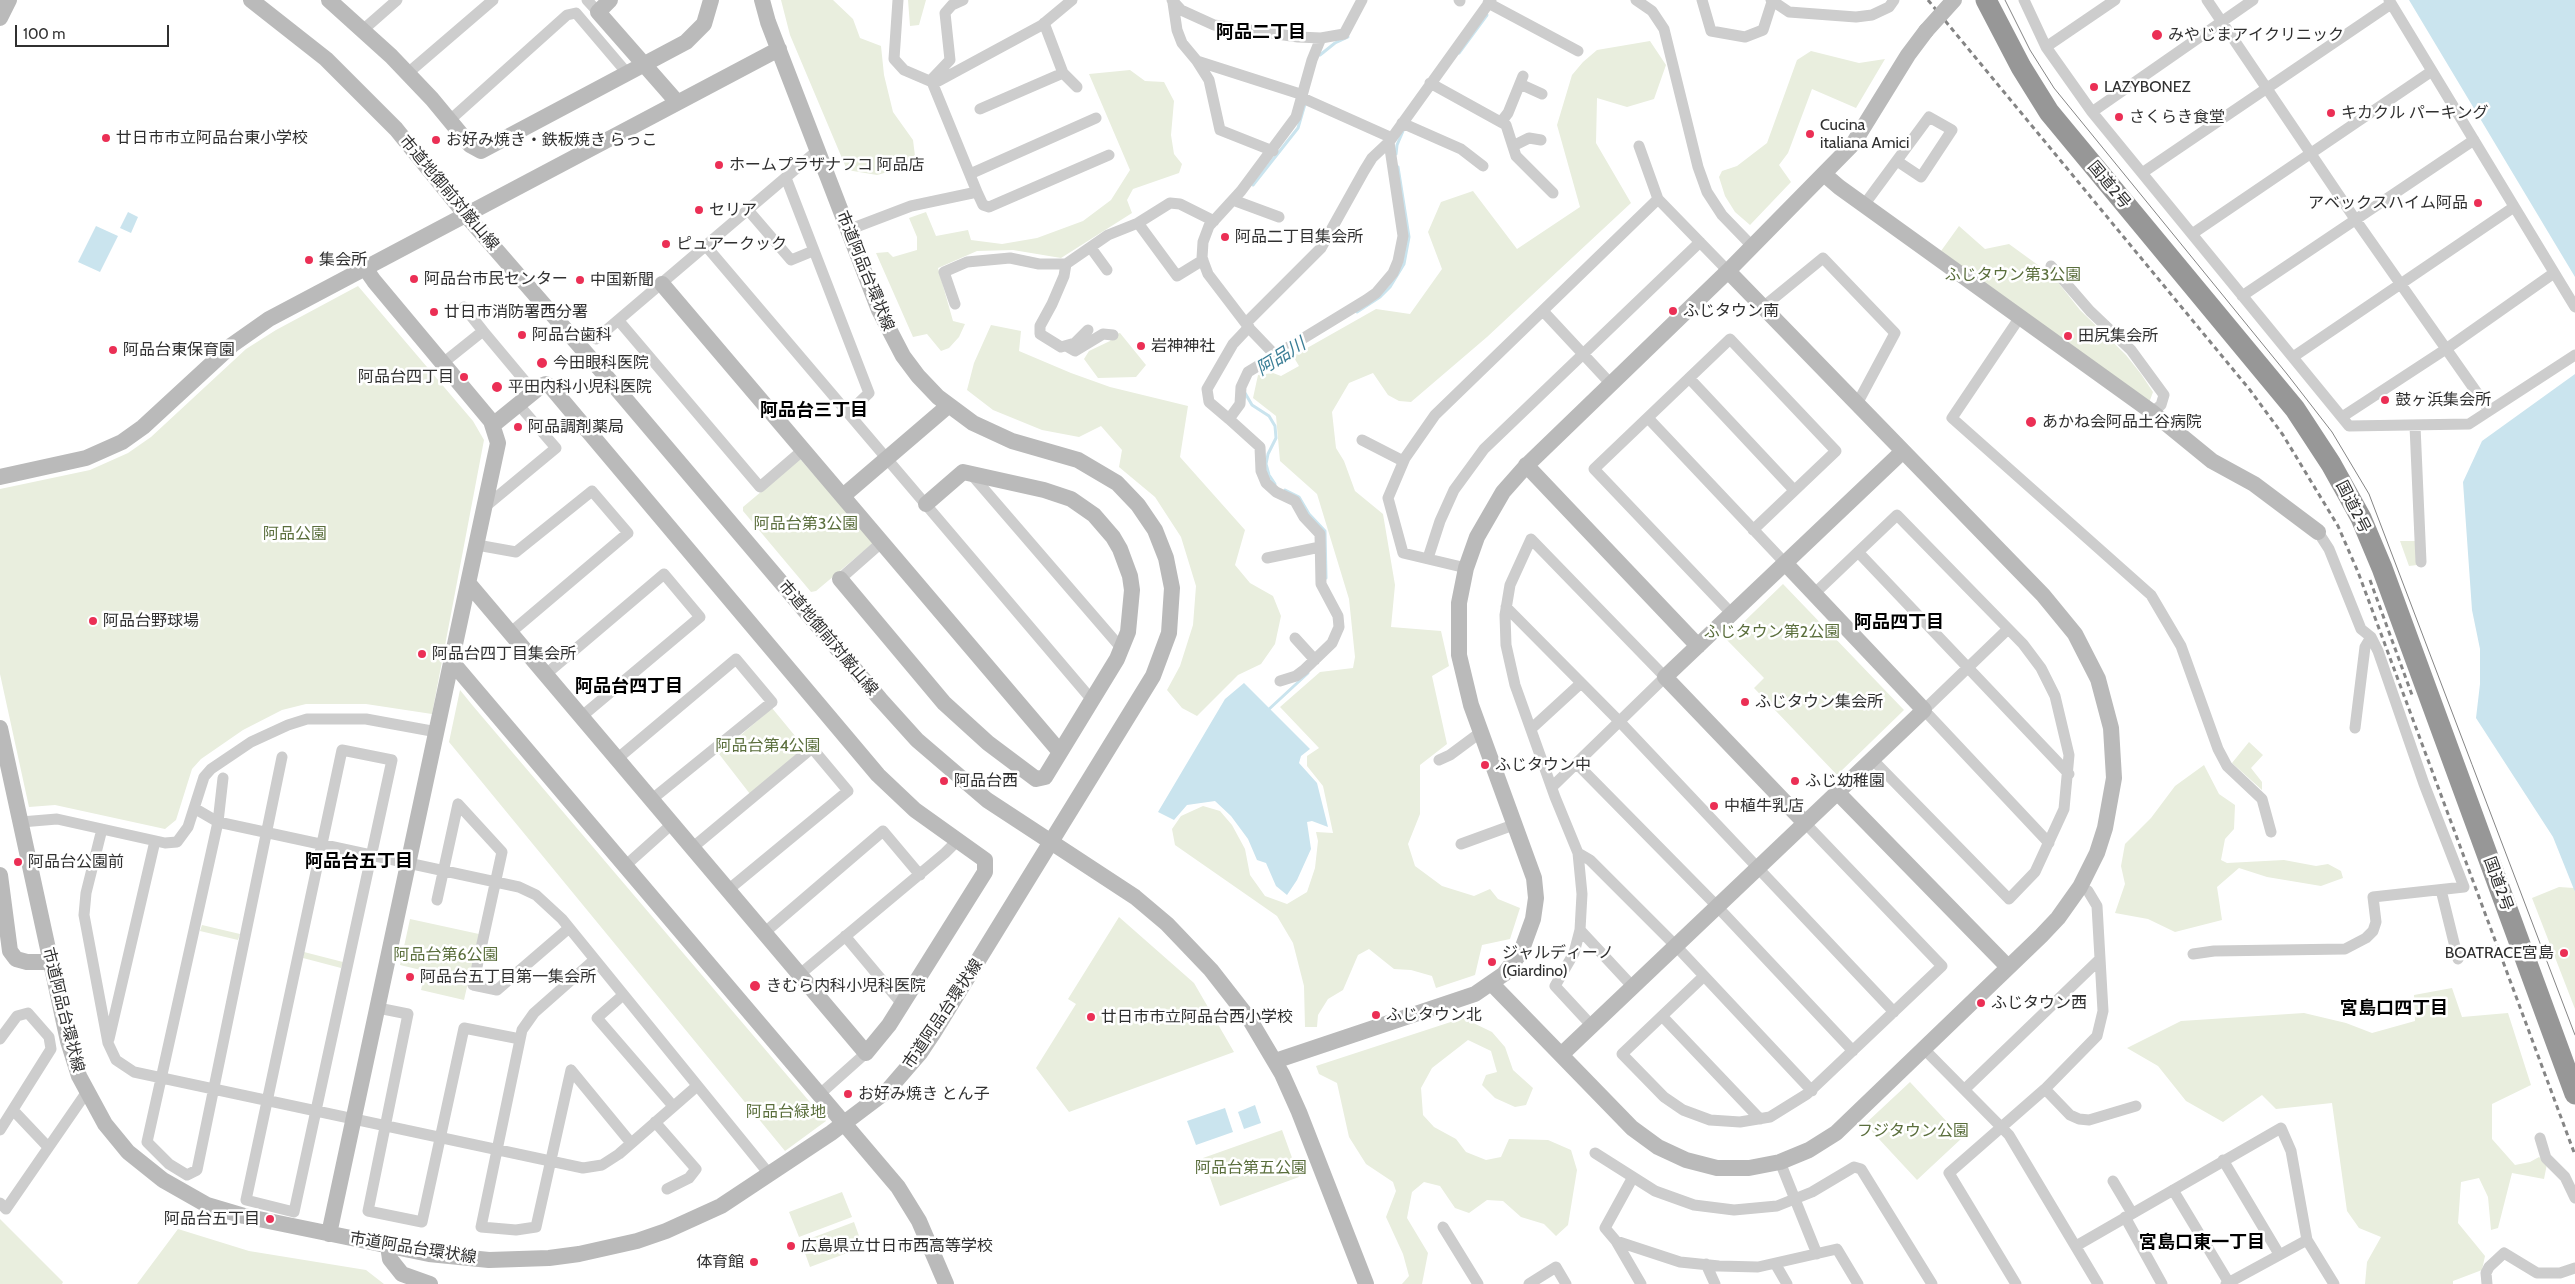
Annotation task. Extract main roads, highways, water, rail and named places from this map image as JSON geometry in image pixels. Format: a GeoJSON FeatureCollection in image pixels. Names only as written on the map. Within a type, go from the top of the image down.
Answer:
{"type":"FeatureCollection","features":[{"type":"Feature","properties":{"kind":"highway","name":"国道2号"},"geometry":{"type":"LineString","coordinates":[[1986,0],[2021,67],[2049,112],[2295,409],[2331,464],[2361,518],[2389,586],[2575,1094]]}},
{"type":"Feature","properties":{"kind":"water"},"geometry":{"type":"Polygon","coordinates":[[[2409,0],[2575,0],[2575,277],[2409,0]]]}},
{"type":"Feature","properties":{"kind":"water"},"geometry":{"type":"Polygon","coordinates":[[[128,212],[138,217],[131,233],[120,228],[128,212]]]}},
{"type":"Feature","properties":{"kind":"water"},"geometry":{"type":"Polygon","coordinates":[[[96,226],[118,236],[100,272],[78,262],[96,226]]]}},
{"type":"Feature","properties":{"kind":"water"},"geometry":{"type":"Polygon","coordinates":[[[2575,374],[2575,892],[2553,837],[2476,718],[2480,684],[2480,649],[2472,610],[2463,482],[2482,441],[2575,374]]]}},
{"type":"Feature","properties":{"kind":"water"},"geometry":{"type":"Polygon","coordinates":[[[1244,683],[1310,749],[1301,756],[1299,763],[1317,783],[1328,827],[1312,821],[1307,822],[1311,849],[1297,880],[1287,895],[1276,886],[1266,863],[1257,860],[1248,839],[1231,816],[1215,801],[1187,805],[1174,820],[1158,812],[1225,699],[1244,683]]]}},
{"type":"Feature","properties":{"kind":"water"},"geometry":{"type":"Polygon","coordinates":[[[1255,1105],[1261,1123],[1244,1129],[1238,1112],[1255,1105]]]}},
{"type":"Feature","properties":{"kind":"water"},"geometry":{"type":"Polygon","coordinates":[[[1225,1108],[1233,1132],[1196,1145],[1187,1121],[1225,1108]]]}},
{"type":"Feature","properties":{"kind":"waterway","name":"阿品川"},"geometry":{"type":"LineString","coordinates":[[1459,53],[1487,15]]}},
{"type":"Feature","properties":{"kind":"waterway"},"geometry":{"type":"LineString","coordinates":[[1320,55],[1335,43],[1348,37]]}},
{"type":"Feature","properties":{"kind":"waterway"},"geometry":{"type":"LineString","coordinates":[[1253,185],[1298,128],[1305,104]]}},
{"type":"Feature","properties":{"kind":"waterway","name":"阿品川"},"geometry":{"type":"LineString","coordinates":[[1396,154],[1397,145],[1403,131]]}},
{"type":"Feature","properties":{"kind":"waterway","name":"阿品川"},"geometry":{"type":"LineString","coordinates":[[1357,312],[1380,297],[1390,287],[1404,264],[1409,237],[1398,167]]}},
{"type":"Feature","properties":{"kind":"waterway","name":"阿品川"},"geometry":{"type":"LineString","coordinates":[[1245,393],[1252,405],[1269,416],[1275,426],[1276,438],[1268,454],[1266,464],[1269,475],[1275,484]]}},
{"type":"Feature","properties":{"kind":"waterway","name":"阿品川"},"geometry":{"type":"LineString","coordinates":[[1285,490],[1299,497],[1309,514],[1325,531],[1326,578]]}},
{"type":"Feature","properties":{"kind":"waterway","name":"阿品川"},"geometry":{"type":"LineString","coordinates":[[1267,711],[1308,673]]}},
{"type":"Feature","properties":{"kind":"tram line"},"geometry":{"type":"LineString","coordinates":[[2005,0],[2030,50],[2054,88],[2287,374],[2332,432],[2369,494],[2575,1035]]}},
{"type":"Feature","properties":{"kind":"railway"},"geometry":{"type":"LineString","coordinates":[[1928,0],[2250,390],[2283,435],[2338,526],[2358,572],[2575,1155]]}},
{"type":"Feature","properties":{"kind":"railway"},"geometry":{"type":"LineString","coordinates":[[2370,580],[2412,695]]}},
{"type":"Feature","properties":{"kind":"place","name":"みやじまアイクリニック"},"geometry":{"type":"Point","coordinates":[2157,35]}},
{"type":"Feature","properties":{"kind":"place","name":"LAZYBONEZ"},"geometry":{"type":"Point","coordinates":[2094,87]}},
{"type":"Feature","properties":{"kind":"place","name":"キカクル パーキング"},"geometry":{"type":"Point","coordinates":[2331,113]}},
{"type":"Feature","properties":{"kind":"place","name":"さくらき食堂"},"geometry":{"type":"Point","coordinates":[2119,117]}},
{"type":"Feature","properties":{"kind":"place","name":"Cucina italiana Amici"},"geometry":{"type":"Point","coordinates":[1810,134]}},
{"type":"Feature","properties":{"kind":"place","name":"廿日市市立阿品台東小学校"},"geometry":{"type":"Point","coordinates":[106,138]}},
{"type":"Feature","properties":{"kind":"place","name":"お好み焼き・鉄板焼き らっこ"},"geometry":{"type":"Point","coordinates":[436,140]}},
{"type":"Feature","properties":{"kind":"place","name":"ホームプラザナフコ 阿品店"},"geometry":{"type":"Point","coordinates":[719,165]}},
{"type":"Feature","properties":{"kind":"place","name":"アベックスハイム阿品"},"geometry":{"type":"Point","coordinates":[2478,203]}},
{"type":"Feature","properties":{"kind":"place","name":"セリア"},"geometry":{"type":"Point","coordinates":[699,210]}},
{"type":"Feature","properties":{"kind":"place","name":"阿品二丁目集会所"},"geometry":{"type":"Point","coordinates":[1225,237]}},
{"type":"Feature","properties":{"kind":"place","name":"ピュアークック"},"geometry":{"type":"Point","coordinates":[666,244]}},
{"type":"Feature","properties":{"kind":"place","name":"集会所"},"geometry":{"type":"Point","coordinates":[309,260]}},
{"type":"Feature","properties":{"kind":"place","name":"阿品台市民センター"},"geometry":{"type":"Point","coordinates":[414,279]}},
{"type":"Feature","properties":{"kind":"place","name":"中国新聞"},"geometry":{"type":"Point","coordinates":[580,280]}},
{"type":"Feature","properties":{"kind":"place","name":"ふじタウン南"},"geometry":{"type":"Point","coordinates":[1673,311]}},
{"type":"Feature","properties":{"kind":"place","name":"廿日市消防署西分署"},"geometry":{"type":"Point","coordinates":[434,312]}},
{"type":"Feature","properties":{"kind":"place","name":"阿品台歯科"},"geometry":{"type":"Point","coordinates":[522,335]}},
{"type":"Feature","properties":{"kind":"place","name":"田尻集会所"},"geometry":{"type":"Point","coordinates":[2068,336]}},
{"type":"Feature","properties":{"kind":"place","name":"岩神神社"},"geometry":{"type":"Point","coordinates":[1141,346]}},
{"type":"Feature","properties":{"kind":"place","name":"阿品台東保育園"},"geometry":{"type":"Point","coordinates":[113,350]}},
{"type":"Feature","properties":{"kind":"place","name":"今田眼科医院"},"geometry":{"type":"Point","coordinates":[542,363]}},
{"type":"Feature","properties":{"kind":"place","name":"阿品台四丁目"},"geometry":{"type":"Point","coordinates":[464,377]}},
{"type":"Feature","properties":{"kind":"place","name":"平田内科小児科医院"},"geometry":{"type":"Point","coordinates":[497,387]}},
{"type":"Feature","properties":{"kind":"place","name":"鼓ヶ浜集会所"},"geometry":{"type":"Point","coordinates":[2385,400]}},
{"type":"Feature","properties":{"kind":"place","name":"あかね会阿品土谷病院"},"geometry":{"type":"Point","coordinates":[2031,422]}},
{"type":"Feature","properties":{"kind":"place","name":"阿品調剤薬局"},"geometry":{"type":"Point","coordinates":[518,427]}},
{"type":"Feature","properties":{"kind":"place","name":"阿品台野球場"},"geometry":{"type":"Point","coordinates":[93,621]}},
{"type":"Feature","properties":{"kind":"place","name":"阿品台四丁目集会所"},"geometry":{"type":"Point","coordinates":[422,654]}},
{"type":"Feature","properties":{"kind":"place","name":"ふじタウン集会所"},"geometry":{"type":"Point","coordinates":[1745,702]}},
{"type":"Feature","properties":{"kind":"place","name":"ふじタウン中"},"geometry":{"type":"Point","coordinates":[1485,765]}},
{"type":"Feature","properties":{"kind":"place","name":"阿品台西"},"geometry":{"type":"Point","coordinates":[944,781]}},
{"type":"Feature","properties":{"kind":"place","name":"ふじ幼稚園"},"geometry":{"type":"Point","coordinates":[1795,781]}},
{"type":"Feature","properties":{"kind":"place","name":"中植牛乳店"},"geometry":{"type":"Point","coordinates":[1714,806]}},
{"type":"Feature","properties":{"kind":"place","name":"阿品台公園前"},"geometry":{"type":"Point","coordinates":[18,862]}},
{"type":"Feature","properties":{"kind":"place","name":"BOATRACE宮島"},"geometry":{"type":"Point","coordinates":[2564,953]}},
{"type":"Feature","properties":{"kind":"place","name":"ジャルディーノ (Giardino)"},"geometry":{"type":"Point","coordinates":[1492,962]}},
{"type":"Feature","properties":{"kind":"place","name":"阿品台五丁目第一集会所"},"geometry":{"type":"Point","coordinates":[410,977]}},
{"type":"Feature","properties":{"kind":"place","name":"きむら内科小児科医院"},"geometry":{"type":"Point","coordinates":[755,986]}},
{"type":"Feature","properties":{"kind":"place","name":"ふじタウン西"},"geometry":{"type":"Point","coordinates":[1981,1003]}},
{"type":"Feature","properties":{"kind":"place","name":"ふじタウン北"},"geometry":{"type":"Point","coordinates":[1376,1015]}},
{"type":"Feature","properties":{"kind":"place","name":"廿日市市立阿品台西小学校"},"geometry":{"type":"Point","coordinates":[1091,1017]}},
{"type":"Feature","properties":{"kind":"place","name":"お好み焼き とん子"},"geometry":{"type":"Point","coordinates":[848,1094]}},
{"type":"Feature","properties":{"kind":"place","name":"阿品台五丁目"},"geometry":{"type":"Point","coordinates":[270,1219]}},
{"type":"Feature","properties":{"kind":"place","name":"広島県立廿日市西高等学校"},"geometry":{"type":"Point","coordinates":[791,1246]}},
{"type":"Feature","properties":{"kind":"place","name":"体育館"},"geometry":{"type":"Point","coordinates":[754,1262]}},
{"type":"Feature","properties":{"kind":"district","name":"阿品二丁目"},"geometry":{"type":"Point","coordinates":[1261,33]}},
{"type":"Feature","properties":{"kind":"district","name":"阿品台三丁目"},"geometry":{"type":"Point","coordinates":[814,411]}},
{"type":"Feature","properties":{"kind":"district","name":"阿品四丁目"},"geometry":{"type":"Point","coordinates":[1899,623]}},
{"type":"Feature","properties":{"kind":"district","name":"阿品台四丁目"},"geometry":{"type":"Point","coordinates":[629,687]}},
{"type":"Feature","properties":{"kind":"district","name":"阿品台五丁目"},"geometry":{"type":"Point","coordinates":[359,862]}},
{"type":"Feature","properties":{"kind":"district","name":"宮島口四丁目"},"geometry":{"type":"Point","coordinates":[2394,1009]}},
{"type":"Feature","properties":{"kind":"district","name":"宮島口東一丁目"},"geometry":{"type":"Point","coordinates":[2202,1243]}},
{"type":"Feature","properties":{"kind":"park label","name":"ふじタウン第3公園"},"geometry":{"type":"Point","coordinates":[2013,275]}},
{"type":"Feature","properties":{"kind":"park label","name":"阿品台第3公園"},"geometry":{"type":"Point","coordinates":[806,524]}},
{"type":"Feature","properties":{"kind":"park label","name":"阿品公園"},"geometry":{"type":"Point","coordinates":[295,534]}},
{"type":"Feature","properties":{"kind":"park label","name":"ふじタウン第2公園"},"geometry":{"type":"Point","coordinates":[1772,632]}},
{"type":"Feature","properties":{"kind":"park label","name":"阿品台第4公園"},"geometry":{"type":"Point","coordinates":[768,746]}},
{"type":"Feature","properties":{"kind":"park label","name":"阿品台第6公園"},"geometry":{"type":"Point","coordinates":[446,955]}},
{"type":"Feature","properties":{"kind":"park label","name":"阿品台緑地"},"geometry":{"type":"Point","coordinates":[786,1112]}},
{"type":"Feature","properties":{"kind":"park label","name":"フジタウン公園"},"geometry":{"type":"Point","coordinates":[1913,1131]}},
{"type":"Feature","properties":{"kind":"park label","name":"阿品台第五公園"},"geometry":{"type":"Point","coordinates":[1251,1168]}}]}
